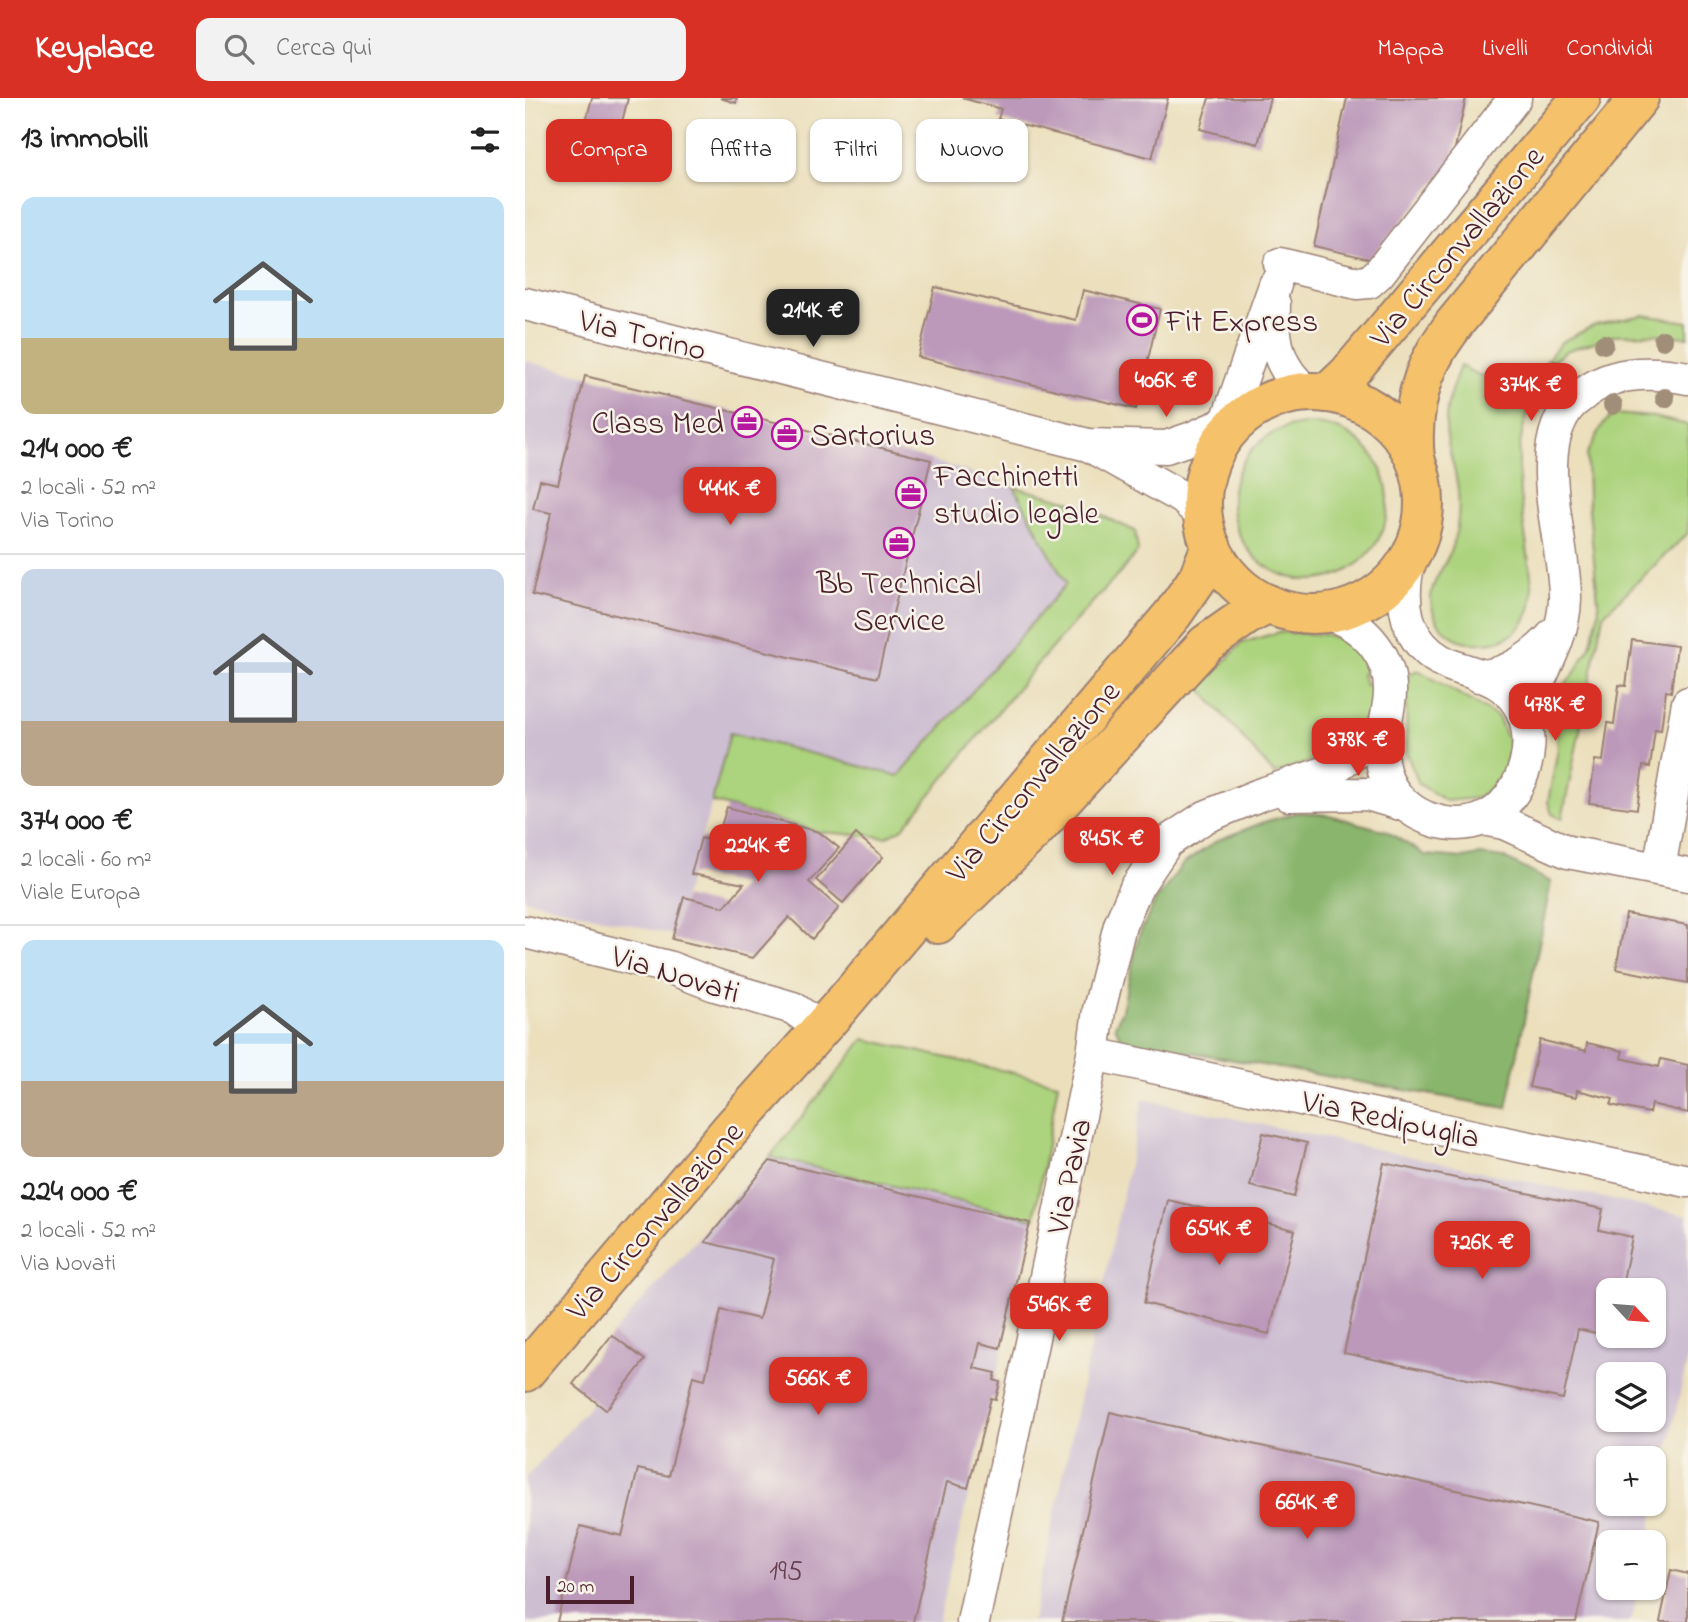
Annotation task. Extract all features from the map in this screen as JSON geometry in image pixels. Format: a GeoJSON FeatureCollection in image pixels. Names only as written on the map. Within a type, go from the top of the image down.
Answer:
{"type":"FeatureCollection","features":[{"type":"Feature","properties":{"kind":"main road","name":"Via Circonvallazione"},"geometry":{"type":"LineString","coordinates":[[1318,392],[1348,374],[1581,98]]}},
{"type":"Feature","properties":{"kind":"main road","name":"Via Circonvallazione"},"geometry":{"type":"LineString","coordinates":[[1415,459],[1413,443],[1417,405],[1426,371],[1436,351],[1463,313],[1639,98]]}},
{"type":"Feature","properties":{"kind":"main road"},"geometry":{"type":"LineString","coordinates":[[1318,392],[1356,400],[1384,417],[1398,431],[1415,459],[1422,482],[1424,510],[1421,531],[1410,557],[1396,577],[1374,595],[1349,608],[1325,613],[1294,612],[1268,604],[1252,595],[1222,567],[1207,532],[1204,485],[1209,465],[1230,429],[1273,400],[1292,394],[1318,392]]}},
{"type":"Feature","properties":{"kind":"main road","name":"Via Circonvallazione"},"geometry":{"type":"LineString","coordinates":[[525,1371],[730,1130],[831,1017],[1173,614],[1198,578],[1207,532]]}},
{"type":"Feature","properties":{"kind":"main road","name":"Via Circonvallazione"},"geometry":{"type":"LineString","coordinates":[[831,1017],[950,914],[1034,831],[1206,644],[1246,615],[1268,604]]}},
{"type":"Feature","properties":{"kind":"street"},"geometry":{"type":"LineString","coordinates":[[1280,264],[1357,283],[1369,282],[1379,273],[1515,98]]}},
{"type":"Feature","properties":{"kind":"street"},"geometry":{"type":"LineString","coordinates":[[1230,429],[1275,285],[1274,328],[1281,358],[1291,376],[1318,392]]}},
{"type":"Feature","properties":{"kind":"street","name":"Via Torino"},"geometry":{"type":"LineString","coordinates":[[525,304],[1088,445],[1166,447],[1230,429]]}},
{"type":"Feature","properties":{"kind":"street"},"geometry":{"type":"LineString","coordinates":[[1524,715],[1553,651],[1565,600],[1550,459],[1552,444],[1563,416],[1573,402],[1598,383],[1630,374],[1665,373],[1688,378]]}},
{"type":"Feature","properties":{"kind":"street","name":"Via Torino"},"geometry":{"type":"LineString","coordinates":[[1088,445],[1182,498],[1207,532]]}},
{"type":"Feature","properties":{"kind":"street"},"geometry":{"type":"LineString","coordinates":[[1410,557],[1405,580],[1405,606],[1416,638],[1439,659],[1498,683],[1516,701],[1527,724],[1529,743],[1526,762],[1516,786],[1505,802],[1483,819]]}},
{"type":"Feature","properties":{"kind":"street"},"geometry":{"type":"LineString","coordinates":[[1325,613],[1357,628],[1377,647],[1383,657],[1391,692],[1381,752],[1384,772],[1392,788],[1407,806]]}},
{"type":"Feature","properties":{"kind":"street"},"geometry":{"type":"LineString","coordinates":[[1479,676],[1499,673],[1525,660],[1544,645],[1562,621]]}},
{"type":"Feature","properties":{"kind":"street"},"geometry":{"type":"LineString","coordinates":[[1483,819],[1504,823],[1568,852],[1673,872],[1688,703]]}},
{"type":"Feature","properties":{"kind":"street","name":"Via Pavia"},"geometry":{"type":"LineString","coordinates":[[973,1622],[1093,1054],[1099,1010],[1119,925],[1136,888],[1167,842],[1205,817],[1330,771],[1383,732]]}},
{"type":"Feature","properties":{"kind":"street","name":"Via Pavia"},"geometry":{"type":"LineString","coordinates":[[1259,795],[1367,794],[1407,806],[1419,814],[1441,822],[1462,824],[1483,819]]}},
{"type":"Feature","properties":{"kind":"street","name":"Via Novati"},"geometry":{"type":"LineString","coordinates":[[525,932],[668,967],[715,985],[831,1017]]}},
{"type":"Feature","properties":{"kind":"street","name":"Via Redipuglia"},"geometry":{"type":"LineString","coordinates":[[1093,1054],[1688,1181]]}},
{"type":"Feature","properties":{"kind":"shaded area"},"geometry":{"type":"Polygon","coordinates":[[[525,361],[931,460],[1014,487],[1066,583],[899,776],[730,734],[672,935],[525,899],[525,361]]]}},
{"type":"Feature","properties":{"kind":"shaded area"},"geometry":{"type":"Polygon","coordinates":[[[1143,1099],[1688,1216],[1688,1356],[1666,1458],[1666,1446],[1596,1446],[1596,1516],[1654,1516],[1651,1530],[1596,1530],[1596,1600],[1636,1600],[1631,1622],[1032,1622],[1143,1099]]]}},
{"type":"Feature","properties":{"kind":"shaded area"},"geometry":{"type":"Polygon","coordinates":[[[770,1157],[1034,1219],[938,1622],[525,1622],[525,1479],[594,1401],[573,1384],[612,1335],[770,1157]]]}},
{"type":"Feature","properties":{"kind":"green space"},"geometry":{"type":"Polygon","coordinates":[[[1643,315],[1688,322],[1688,337],[1616,335],[1566,351],[1538,372],[1561,342],[1595,325],[1643,315]]]}},
{"type":"Feature","properties":{"kind":"green space"},"geometry":{"type":"Polygon","coordinates":[[[1460,366],[1533,401],[1525,420],[1519,460],[1521,501],[1532,583],[1531,605],[1518,630],[1501,640],[1489,643],[1466,642],[1452,636],[1440,625],[1431,603],[1432,589],[1449,554],[1458,522],[1458,490],[1447,440],[1446,415],[1460,366]]]}},
{"type":"Feature","properties":{"kind":"green space"},"geometry":{"type":"Polygon","coordinates":[[[1614,414],[1654,417],[1688,425],[1688,533],[1603,615],[1562,819],[1552,814],[1548,802],[1558,749],[1555,714],[1557,694],[1574,674],[1590,646],[1599,611],[1588,499],[1587,454],[1603,424],[1614,414]]]}},
{"type":"Feature","properties":{"kind":"green space"},"geometry":{"type":"Polygon","coordinates":[[[1310,424],[1340,430],[1365,447],[1382,472],[1388,502],[1382,532],[1365,557],[1340,574],[1310,580],[1280,574],[1255,557],[1238,532],[1232,502],[1238,472],[1255,447],[1280,430],[1310,424]]]}},
{"type":"Feature","properties":{"kind":"green space"},"geometry":{"type":"Polygon","coordinates":[[[1014,487],[1072,502],[1135,531],[1138,551],[1034,668],[903,828],[886,837],[819,832],[712,802],[730,733],[899,776],[1066,584],[1014,487]]]}},
{"type":"Feature","properties":{"kind":"green space"},"geometry":{"type":"Polygon","coordinates":[[[1279,632],[1328,635],[1357,645],[1376,667],[1362,674],[1365,685],[1379,681],[1373,706],[1362,730],[1326,756],[1274,774],[1200,688],[1242,643],[1279,632]]]}},
{"type":"Feature","properties":{"kind":"green space"},"geometry":{"type":"Polygon","coordinates":[[[1418,670],[1498,717],[1510,747],[1502,778],[1477,798],[1446,801],[1419,784],[1407,754],[1406,675],[1418,670]]]}},
{"type":"Feature","properties":{"kind":"green space"},"geometry":{"type":"Polygon","coordinates":[[[1300,812],[1329,815],[1386,831],[1425,855],[1504,858],[1551,882],[1507,1108],[1121,1040],[1115,1026],[1122,1010],[1139,935],[1155,902],[1183,864],[1218,840],[1267,821],[1300,812]]]}},
{"type":"Feature","properties":{"kind":"green space"},"geometry":{"type":"Polygon","coordinates":[[[864,1039],[1058,1083],[1034,1219],[770,1157],[864,1039]]]}},
{"type":"Feature","properties":{"kind":"building"},"geometry":{"type":"Polygon","coordinates":[[[592,98],[628,98],[623,119],[587,119],[592,98]]]}},
{"type":"Feature","properties":{"kind":"building"},"geometry":{"type":"Polygon","coordinates":[[[720,98],[737,98],[736,103],[720,98]]]}},
{"type":"Feature","properties":{"kind":"building"},"geometry":{"type":"Polygon","coordinates":[[[962,98],[1168,98],[1152,158],[1028,127],[1028,119],[998,119],[1001,109],[962,98]]]}},
{"type":"Feature","properties":{"kind":"building"},"geometry":{"type":"Polygon","coordinates":[[[1209,98],[1270,98],[1258,144],[1200,129],[1209,98]]]}},
{"type":"Feature","properties":{"kind":"building"},"geometry":{"type":"Polygon","coordinates":[[[1347,98],[1466,98],[1452,162],[1370,259],[1314,246],[1347,98]]]}},
{"type":"Feature","properties":{"kind":"building"},"geometry":{"type":"Polygon","coordinates":[[[935,287],[1076,320],[1083,290],[1160,309],[1136,409],[918,357],[935,287]]]}},
{"type":"Feature","properties":{"kind":"building"},"geometry":{"type":"Polygon","coordinates":[[[585,376],[931,460],[877,678],[532,595],[551,513],[533,509],[540,480],[558,484],[585,376]]]}},
{"type":"Feature","properties":{"kind":"building"},"geometry":{"type":"Polygon","coordinates":[[[1632,640],[1677,646],[1671,692],[1666,691],[1661,730],[1655,729],[1650,767],[1643,766],[1637,809],[1589,803],[1595,760],[1603,761],[1608,723],[1614,724],[1619,685],[1626,686],[1632,640]]]}},
{"type":"Feature","properties":{"kind":"building"},"geometry":{"type":"Polygon","coordinates":[[[727,807],[819,832],[839,848],[809,882],[839,908],[812,939],[789,917],[753,958],[672,939],[684,897],[724,907],[744,884],[691,874],[701,838],[716,842],[727,807]]]}},
{"type":"Feature","properties":{"kind":"building"},"geometry":{"type":"Polygon","coordinates":[[[856,834],[883,857],[843,903],[816,880],[856,834]]]}},
{"type":"Feature","properties":{"kind":"building"},"geometry":{"type":"Polygon","coordinates":[[[1626,914],[1688,925],[1688,983],[1616,969],[1626,914]]]}},
{"type":"Feature","properties":{"kind":"building"},"geometry":{"type":"Polygon","coordinates":[[[1540,1040],[1586,1051],[1587,1043],[1623,1051],[1621,1058],[1659,1067],[1661,1059],[1688,1065],[1688,1113],[1651,1104],[1649,1113],[1611,1105],[1613,1099],[1577,1090],[1576,1097],[1529,1087],[1540,1040]]]}},
{"type":"Feature","properties":{"kind":"building"},"geometry":{"type":"Polygon","coordinates":[[[1263,1133],[1307,1143],[1294,1197],[1250,1186],[1263,1133]]]}},
{"type":"Feature","properties":{"kind":"building"},"geometry":{"type":"Polygon","coordinates":[[[770,1161],[1030,1223],[1000,1348],[980,1343],[974,1368],[996,1373],[994,1380],[1000,1382],[996,1399],[991,1398],[968,1488],[947,1482],[913,1622],[557,1622],[580,1526],[622,1536],[638,1469],[669,1476],[693,1376],[705,1379],[721,1310],[759,1319],[774,1259],[705,1242],[770,1161]]]}},
{"type":"Feature","properties":{"kind":"building"},"geometry":{"type":"Polygon","coordinates":[[[1384,1163],[1603,1209],[1599,1230],[1632,1237],[1623,1278],[1596,1278],[1596,1333],[1578,1329],[1563,1399],[1344,1353],[1384,1163]]]}},
{"type":"Feature","properties":{"kind":"building"},"geometry":{"type":"Polygon","coordinates":[[[1168,1200],[1295,1230],[1269,1334],[1144,1303],[1168,1200]]]}},
{"type":"Feature","properties":{"kind":"building"},"geometry":{"type":"Polygon","coordinates":[[[612,1335],[645,1360],[606,1410],[573,1384],[612,1335]]]}},
{"type":"Feature","properties":{"kind":"building"},"geometry":{"type":"Polygon","coordinates":[[[1110,1412],[1599,1522],[1576,1622],[1062,1622],[1110,1412]]]}},
{"type":"Feature","properties":{"kind":"building"},"geometry":{"type":"Polygon","coordinates":[[[1671,1570],[1688,1574],[1688,1622],[1660,1622],[1671,1570]]]}},
{"type":"Feature","properties":{"kind":"place","name":"Fit Express"},"geometry":{"type":"Point","coordinates":[1142,320]}},
{"type":"Feature","properties":{"kind":"place","name":"Class Med"},"geometry":{"type":"Point","coordinates":[747,422]}},
{"type":"Feature","properties":{"kind":"place","name":"Sartorius"},"geometry":{"type":"Point","coordinates":[787,434]}},
{"type":"Feature","properties":{"kind":"place","name":"Facchinetti studio legale"},"geometry":{"type":"Point","coordinates":[911,493]}},
{"type":"Feature","properties":{"kind":"place","name":"Bb Technical Service"},"geometry":{"type":"Point","coordinates":[899,543]}}]}
